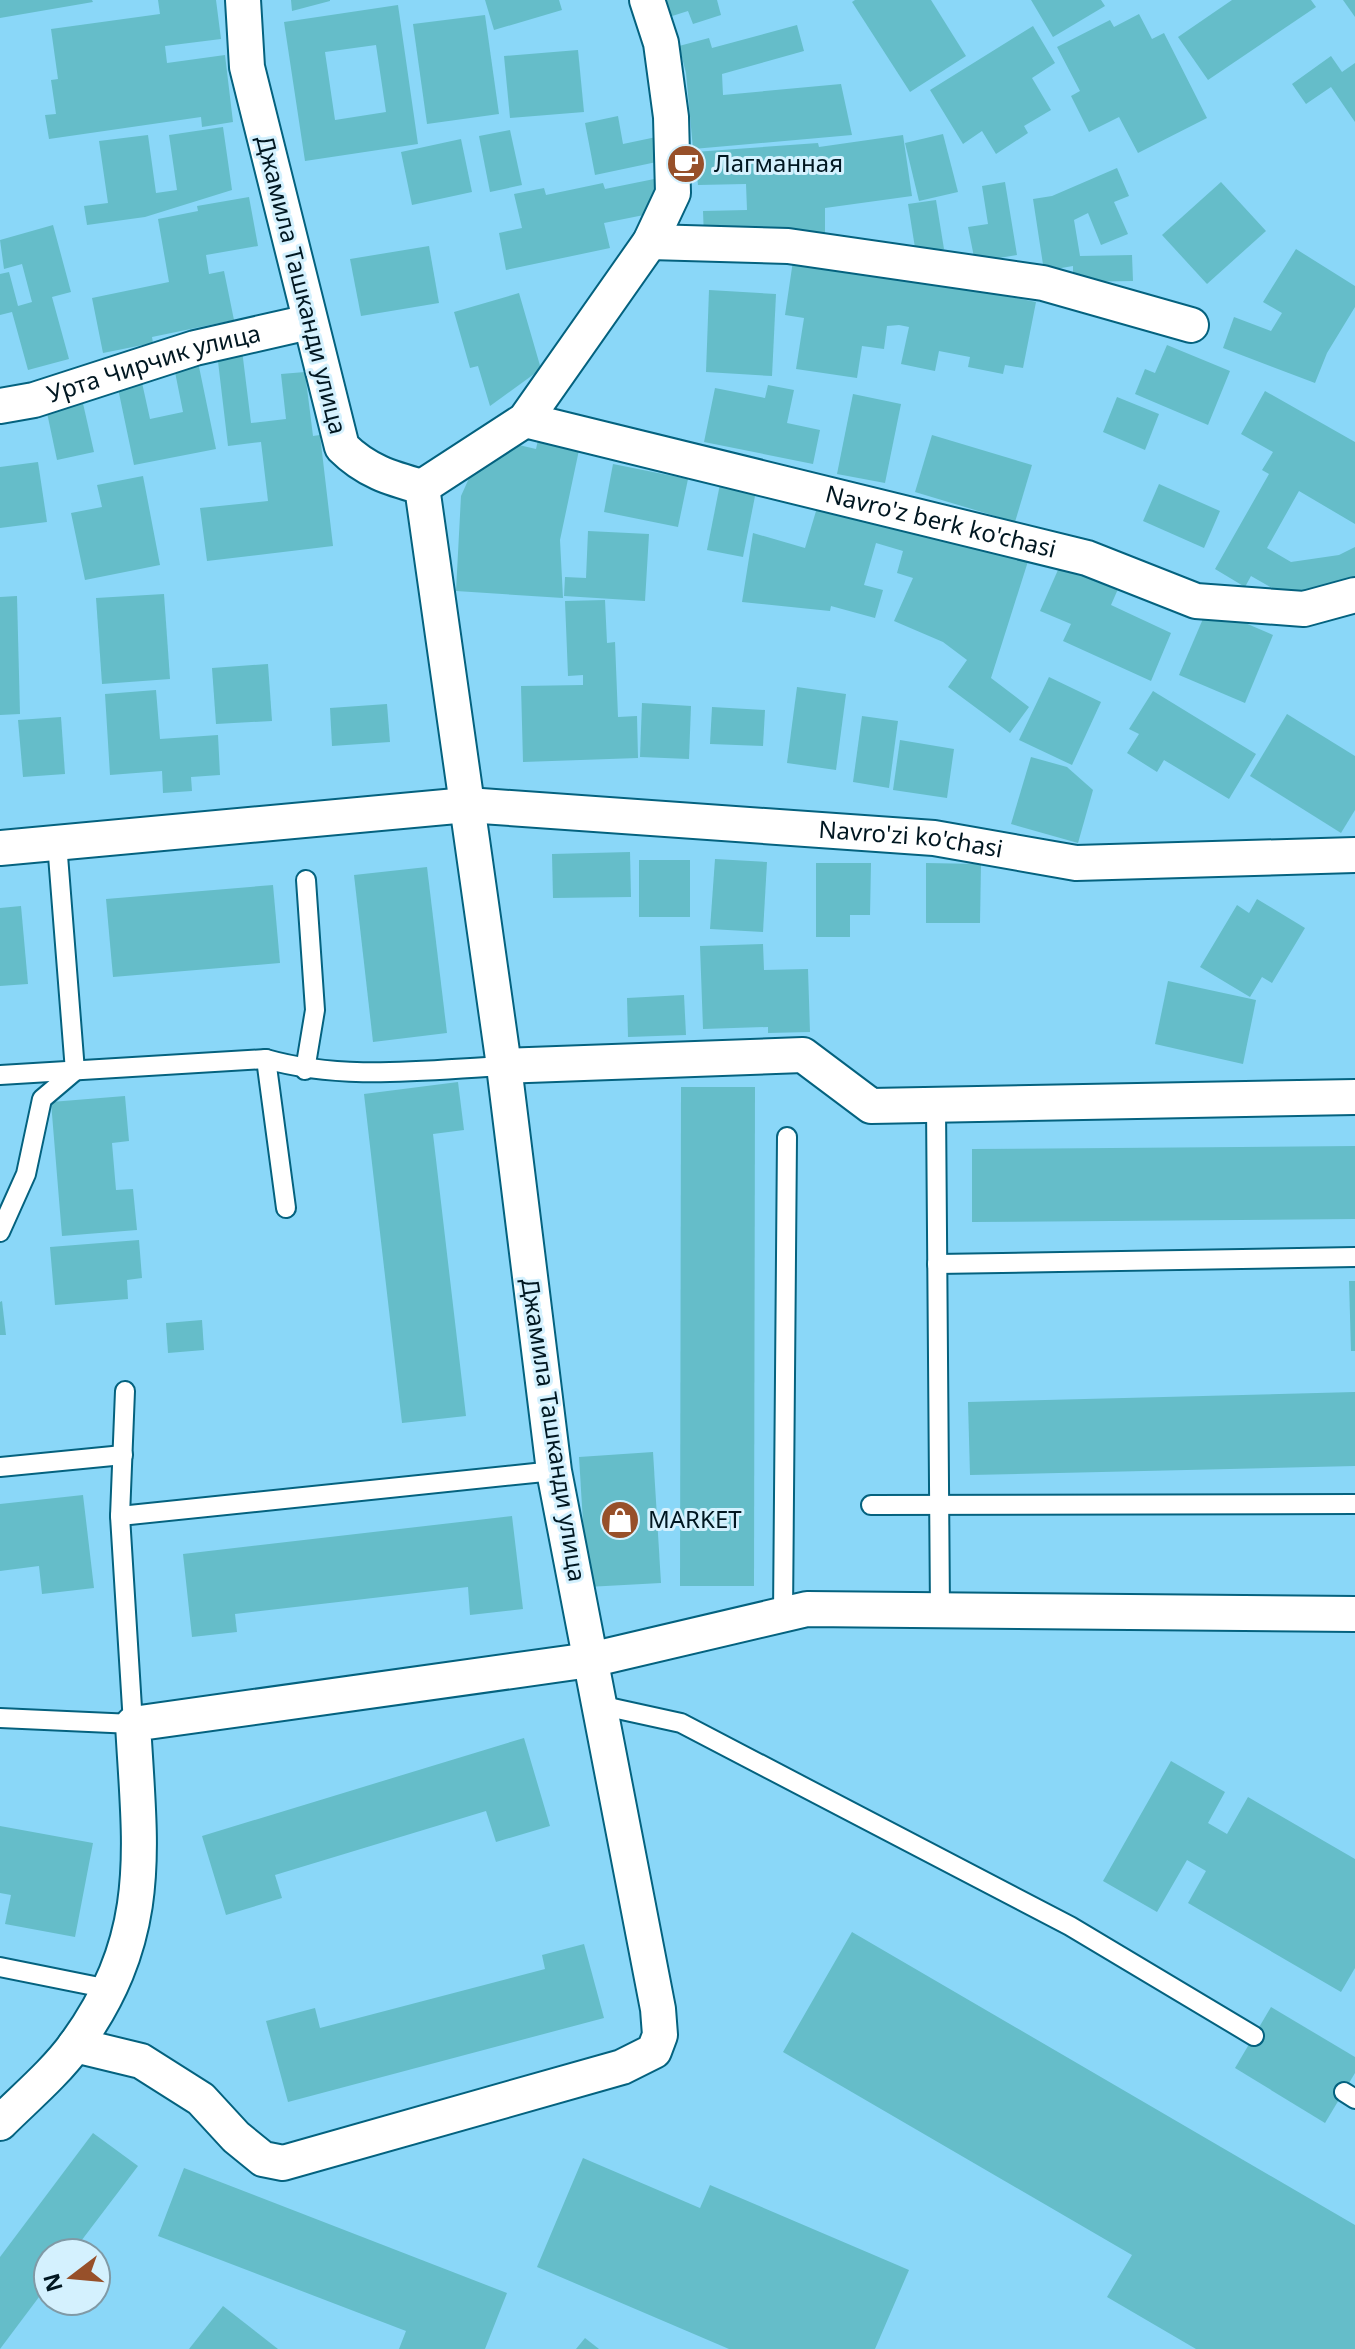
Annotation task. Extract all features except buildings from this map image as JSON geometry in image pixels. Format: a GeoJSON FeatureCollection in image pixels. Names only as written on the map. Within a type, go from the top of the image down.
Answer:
{"type":"FeatureCollection","features":[{"type":"Feature","properties":{"kind":"street","name":"Джамила Ташканди улица"},"geometry":{"type":"LineString","coordinates":[[75,2045],[141,2061],[201,2099],[236,2137],[263,2159],[283,2163],[622,2067],[654,2051],[660,2035],[658,2009],[554,1471],[504,1066],[422,487],[380,476],[359,464],[342,447],[247,67],[243,0]]}},
{"type":"Feature","properties":{"kind":"street"},"geometry":{"type":"LineString","coordinates":[[422,487],[525,420],[650,242],[673,193],[671,117],[661,43],[647,0]]}},
{"type":"Feature","properties":{"kind":"street"},"geometry":{"type":"LineString","coordinates":[[650,242],[788,246],[1043,283],[1191,325]]}},
{"type":"Feature","properties":{"kind":"street","name":"Урта Чирчик улица"},"geometry":{"type":"LineString","coordinates":[[0,406],[34,400],[195,348],[309,322]]}},
{"type":"Feature","properties":{"kind":"street","name":"Navro'z berk ko'chasi"},"geometry":{"type":"LineString","coordinates":[[525,420],[1087,558],[1196,601],[1304,609],[1355,595]]}},
{"type":"Feature","properties":{"kind":"street"},"geometry":{"type":"LineString","coordinates":[[0,848],[467,805]]}},
{"type":"Feature","properties":{"kind":"street","name":"Navro'zi ko'chasi"},"geometry":{"type":"LineString","coordinates":[[467,805],[934,838],[1076,863],[1355,855]]}},
{"type":"Feature","properties":{"kind":"street"},"geometry":{"type":"LineString","coordinates":[[504,1066],[803,1055],[871,1106],[1355,1097]]}},
{"type":"Feature","properties":{"kind":"street"},"geometry":{"type":"LineString","coordinates":[[0,2123],[75,2045],[109,1989],[130,1939],[141,1867],[133,1724],[590,1660],[807,1609],[1355,1614]]}},
{"type":"Feature","properties":{"kind":"lane"},"geometry":{"type":"LineString","coordinates":[[57,843],[75,1071]]}},
{"type":"Feature","properties":{"kind":"lane"},"geometry":{"type":"LineString","coordinates":[[305,1070],[315,1010],[306,880]]}},
{"type":"Feature","properties":{"kind":"lane"},"geometry":{"type":"LineString","coordinates":[[0,1075],[266,1059],[305,1070],[366,1073],[504,1066]]}},
{"type":"Feature","properties":{"kind":"lane"},"geometry":{"type":"LineString","coordinates":[[266,1059],[286,1208]]}},
{"type":"Feature","properties":{"kind":"lane"},"geometry":{"type":"LineString","coordinates":[[0,1232],[26,1174],[42,1099],[75,1071]]}},
{"type":"Feature","properties":{"kind":"lane"},"geometry":{"type":"LineString","coordinates":[[936,1105],[940,1610]]}},
{"type":"Feature","properties":{"kind":"lane"},"geometry":{"type":"LineString","coordinates":[[783,1615],[787,1137]]}},
{"type":"Feature","properties":{"kind":"lane"},"geometry":{"type":"LineString","coordinates":[[937,1264],[1355,1257]]}},
{"type":"Feature","properties":{"kind":"lane"},"geometry":{"type":"LineString","coordinates":[[0,1718],[133,1724],[120,1516],[125,1391]]}},
{"type":"Feature","properties":{"kind":"lane"},"geometry":{"type":"LineString","coordinates":[[0,1467],[123,1455]]}},
{"type":"Feature","properties":{"kind":"lane"},"geometry":{"type":"LineString","coordinates":[[120,1516],[554,1471]]}},
{"type":"Feature","properties":{"kind":"lane"},"geometry":{"type":"LineString","coordinates":[[871,1505],[1355,1504]]}},
{"type":"Feature","properties":{"kind":"lane"},"geometry":{"type":"LineString","coordinates":[[599,1705],[681,1723],[1070,1926],[1254,2036]]}},
{"type":"Feature","properties":{"kind":"lane"},"geometry":{"type":"LineString","coordinates":[[0,1967],[109,1989]]}},
{"type":"Feature","properties":{"kind":"place","name":"Лагманная"},"geometry":{"type":"Point","coordinates":[686,164]}},
{"type":"Feature","properties":{"kind":"place","name":"MARKET"},"geometry":{"type":"Point","coordinates":[620,1520]}}]}
